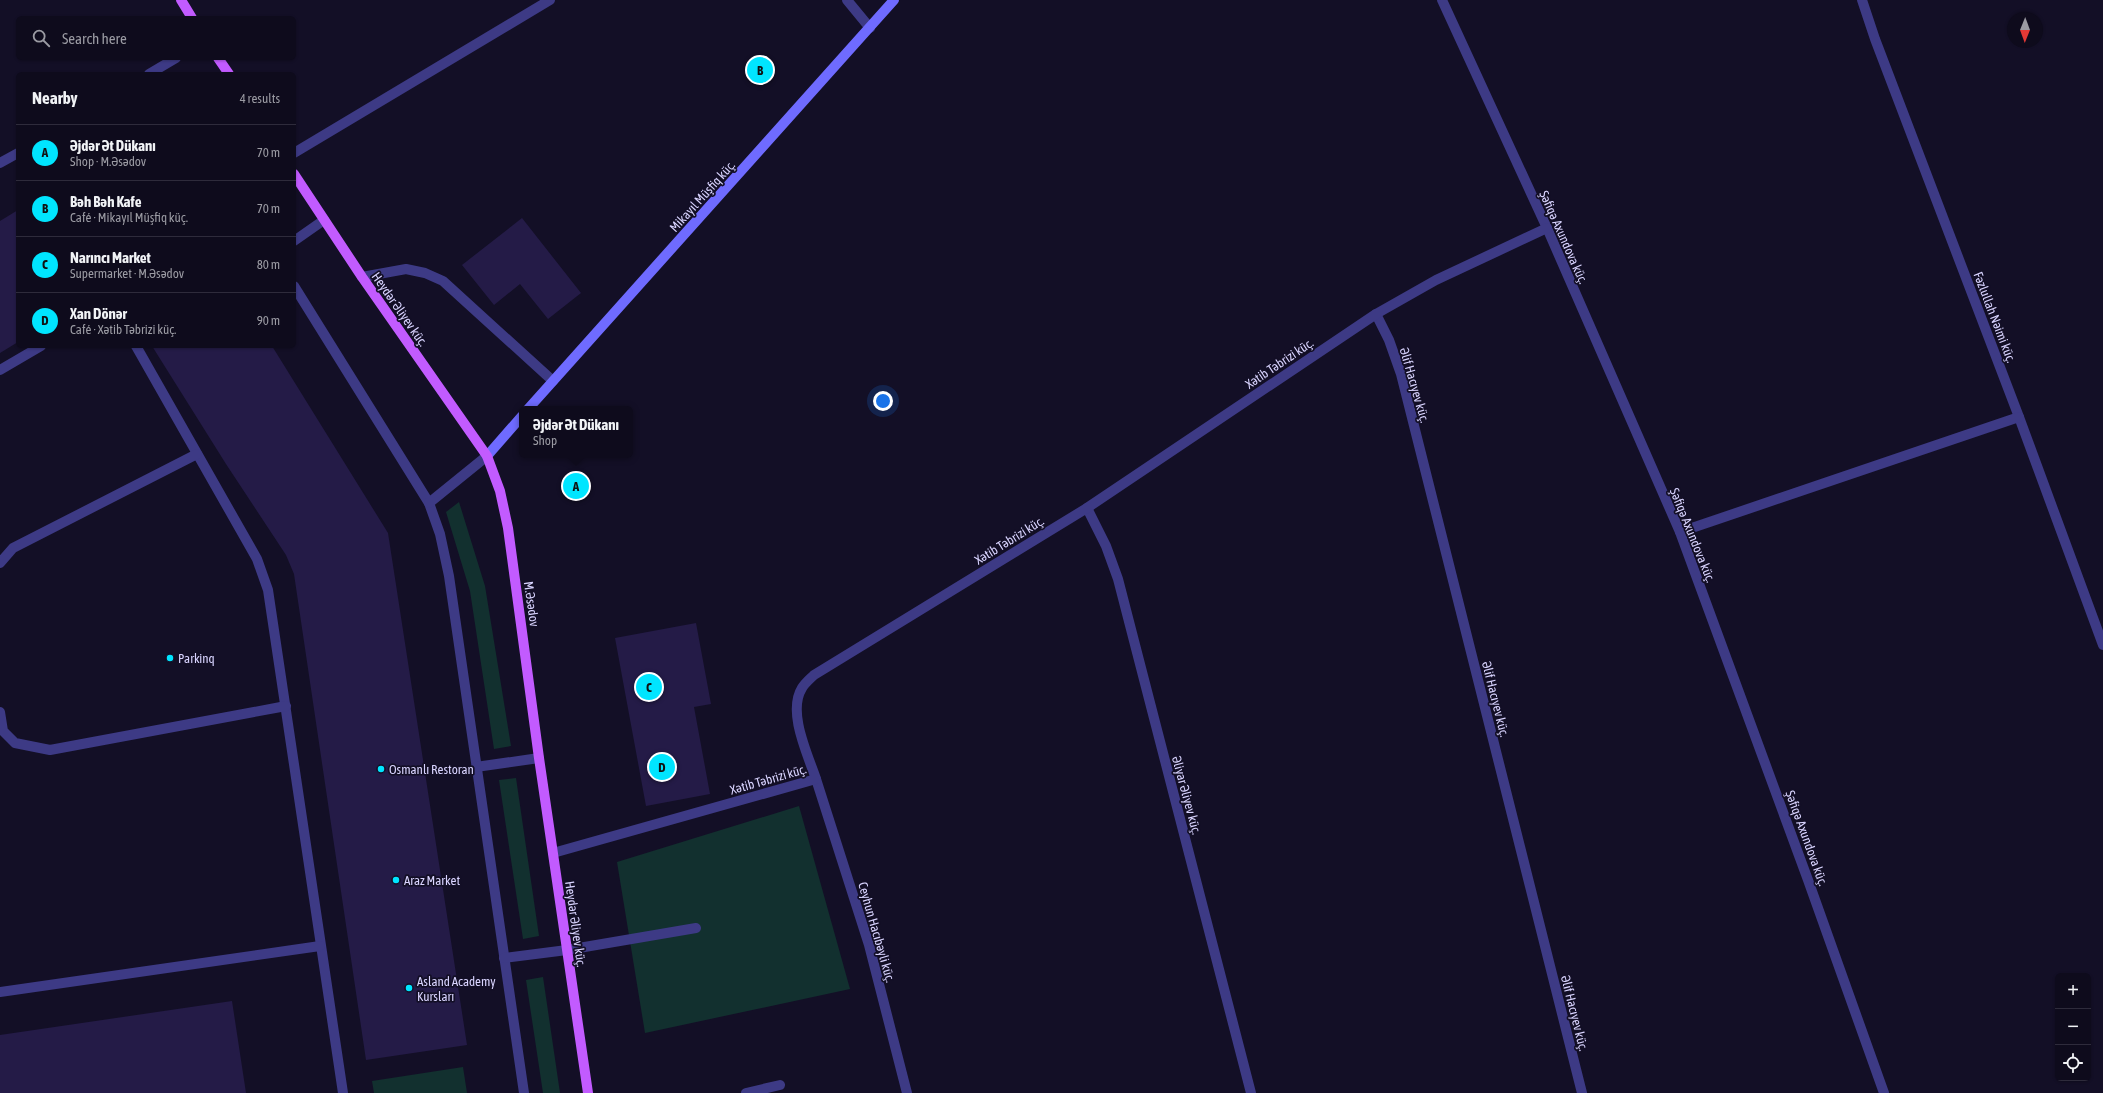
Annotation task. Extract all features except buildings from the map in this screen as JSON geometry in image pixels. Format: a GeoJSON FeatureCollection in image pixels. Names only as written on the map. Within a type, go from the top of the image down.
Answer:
{"type":"FeatureCollection","features":[{"type":"Feature","properties":{"kind":"main road"},"geometry":{"type":"LineString","coordinates":[[180,0],[191,16]]}},
{"type":"Feature","properties":{"kind":"main road","name":"Mikayıl Müşfiq küç."},"geometry":{"type":"LineString","coordinates":[[531,406],[894,0]]}},
{"type":"Feature","properties":{"kind":"main road"},"geometry":{"type":"LineString","coordinates":[[219,60],[228,72]]}},
{"type":"Feature","properties":{"kind":"main road","name":"Heydər Əliyev küç."},"geometry":{"type":"LineString","coordinates":[[296,177],[362,277],[487,456]]}},
{"type":"Feature","properties":{"kind":"main road"},"geometry":{"type":"LineString","coordinates":[[487,456],[519,419]]}},
{"type":"Feature","properties":{"kind":"main road","name":"M.Əsədov"},"geometry":{"type":"LineString","coordinates":[[487,456],[500,491],[508,528],[539,758]]}},
{"type":"Feature","properties":{"kind":"main road","name":"Heydər Əliyev küç."},"geometry":{"type":"LineString","coordinates":[[539,758],[588,1093]]}},
{"type":"Feature","properties":{"kind":"street"},"geometry":{"type":"LineString","coordinates":[[296,152],[550,0]]}},
{"type":"Feature","properties":{"kind":"street"},"geometry":{"type":"LineString","coordinates":[[848,0],[870,28]]}},
{"type":"Feature","properties":{"kind":"street","name":"Şəfiqə Axundova küç."},"geometry":{"type":"LineString","coordinates":[[1442,0],[1547,228],[1680,532],[1808,880],[1884,1093]]}},
{"type":"Feature","properties":{"kind":"street","name":"Fəzlullah Nəimi küç."},"geometry":{"type":"LineString","coordinates":[[1862,0],[1875,39],[2019,417],[2103,645]]}},
{"type":"Feature","properties":{"kind":"street"},"geometry":{"type":"LineString","coordinates":[[152,72],[173,60]]}},
{"type":"Feature","properties":{"kind":"street"},"geometry":{"type":"LineString","coordinates":[[0,163],[16,154]]}},
{"type":"Feature","properties":{"kind":"street"},"geometry":{"type":"LineString","coordinates":[[296,240],[324,220]]}},
{"type":"Feature","properties":{"kind":"street","name":"Xətib Təbrizi küç."},"geometry":{"type":"LineString","coordinates":[[553,853],[816,779],[797,721],[796,706],[801,689],[814,675],[1087,508],[1376,314],[1436,280],[1547,228]]}},
{"type":"Feature","properties":{"kind":"street"},"geometry":{"type":"LineString","coordinates":[[362,277],[406,269],[425,273],[443,281],[553,381]]}},
{"type":"Feature","properties":{"kind":"street"},"geometry":{"type":"LineString","coordinates":[[296,289],[428,502],[440,534],[449,576],[524,1093]]}},
{"type":"Feature","properties":{"kind":"street","name":"Əlif Hacıyev küç."},"geometry":{"type":"LineString","coordinates":[[1376,314],[1389,340],[1401,374],[1582,1093]]}},
{"type":"Feature","properties":{"kind":"street"},"geometry":{"type":"LineString","coordinates":[[0,370],[38,348]]}},
{"type":"Feature","properties":{"kind":"street"},"geometry":{"type":"LineString","coordinates":[[137,348],[257,559],[268,590],[343,1093]]}},
{"type":"Feature","properties":{"kind":"street"},"geometry":{"type":"LineString","coordinates":[[1680,532],[2019,417]]}},
{"type":"Feature","properties":{"kind":"street"},"geometry":{"type":"LineString","coordinates":[[0,563],[13,548],[197,454]]}},
{"type":"Feature","properties":{"kind":"street"},"geometry":{"type":"LineString","coordinates":[[428,502],[487,456]]}},
{"type":"Feature","properties":{"kind":"street","name":"Əliyar Əliyev küç."},"geometry":{"type":"LineString","coordinates":[[1087,508],[1106,546],[1118,579],[1251,1093]]}},
{"type":"Feature","properties":{"kind":"street"},"geometry":{"type":"LineString","coordinates":[[0,712],[3,731],[15,744],[50,750],[286,706]]}},
{"type":"Feature","properties":{"kind":"street"},"geometry":{"type":"LineString","coordinates":[[476,767],[539,758]]}},
{"type":"Feature","properties":{"kind":"street","name":"Ceyhun Hacıbəyli küç."},"geometry":{"type":"LineString","coordinates":[[816,779],[869,945],[907,1093]]}},
{"type":"Feature","properties":{"kind":"street"},"geometry":{"type":"LineString","coordinates":[[504,958],[567,950],[696,928]]}},
{"type":"Feature","properties":{"kind":"street"},"geometry":{"type":"LineString","coordinates":[[0,992],[320,946]]}},
{"type":"Feature","properties":{"kind":"street"},"geometry":{"type":"LineString","coordinates":[[746,1093],[780,1085]]}},
{"type":"Feature","properties":{"kind":"green space"},"geometry":{"type":"Polygon","coordinates":[[[459,502],[485,586],[511,746],[494,749],[470,591],[446,512],[459,502]]]}},
{"type":"Feature","properties":{"kind":"green space"},"geometry":{"type":"Polygon","coordinates":[[[516,778],[539,936],[523,939],[499,780],[516,778]]]}},
{"type":"Feature","properties":{"kind":"green space"},"geometry":{"type":"Polygon","coordinates":[[[799,806],[850,989],[645,1033],[617,862],[799,806]]]}},
{"type":"Feature","properties":{"kind":"green space"},"geometry":{"type":"Polygon","coordinates":[[[543,977],[560,1093],[543,1093],[526,980],[543,977]]]}},
{"type":"Feature","properties":{"kind":"green space"},"geometry":{"type":"Polygon","coordinates":[[[463,1067],[467,1093],[374,1093],[372,1081],[463,1067]]]}},
{"type":"Feature","properties":{"kind":"place","name":"Bəh Bəh Kafe"},"geometry":{"type":"Point","coordinates":[760,70]}},
{"type":"Feature","properties":{"kind":"place","name":"Əjdər Ət Dükanı"},"geometry":{"type":"Point","coordinates":[576,486]}},
{"type":"Feature","properties":{"kind":"place","name":"Parkinq"},"geometry":{"type":"Point","coordinates":[170,658]}},
{"type":"Feature","properties":{"kind":"place","name":"Narıncı Market"},"geometry":{"type":"Point","coordinates":[649,687]}},
{"type":"Feature","properties":{"kind":"place","name":"Xan Dönər"},"geometry":{"type":"Point","coordinates":[662,767]}},
{"type":"Feature","properties":{"kind":"place","name":"Osmanlı Restoran"},"geometry":{"type":"Point","coordinates":[381,769]}},
{"type":"Feature","properties":{"kind":"place","name":"Araz Market"},"geometry":{"type":"Point","coordinates":[396,880]}},
{"type":"Feature","properties":{"kind":"place","name":"Asland Academy Kursları"},"geometry":{"type":"Point","coordinates":[409,988]}}]}
